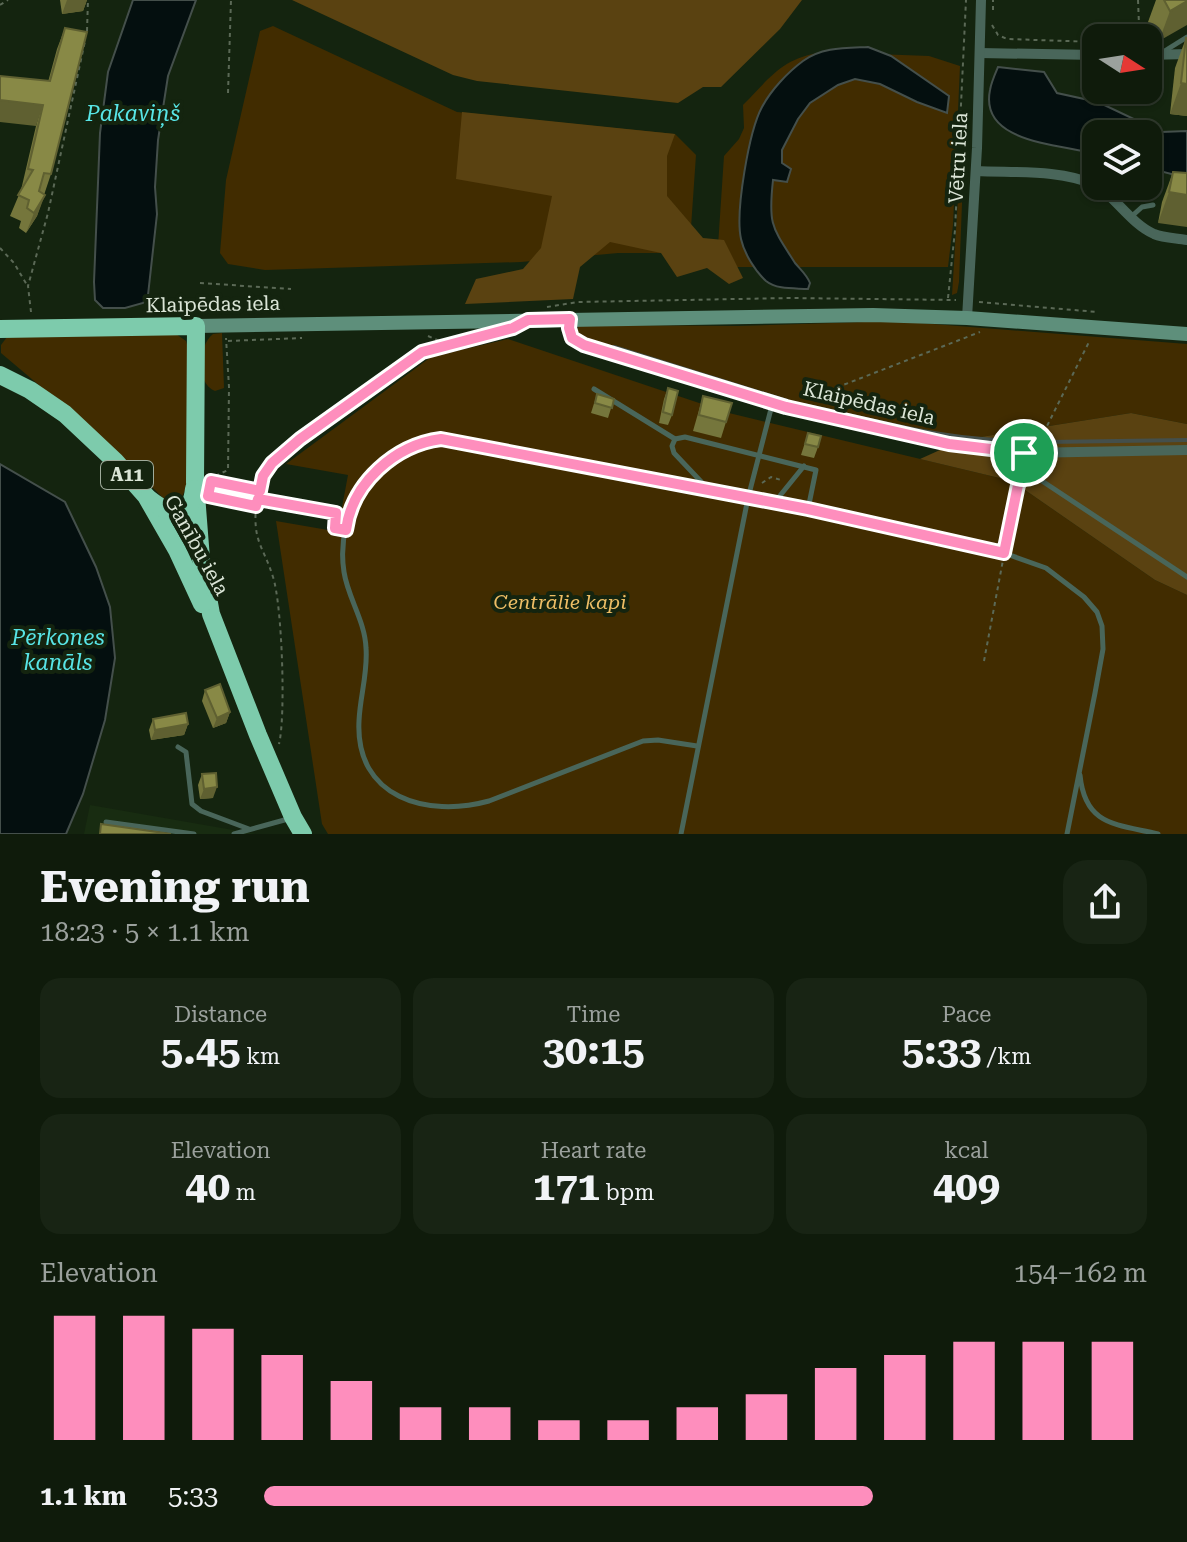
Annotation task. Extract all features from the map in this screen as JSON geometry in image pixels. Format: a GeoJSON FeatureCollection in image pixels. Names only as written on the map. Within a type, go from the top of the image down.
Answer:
{"type":"FeatureCollection","features":[{"type":"Feature","properties":{"kind":"highway","name":"Klaipēdas iela"},"geometry":{"type":"LineString","coordinates":[[2,330],[196,326]]}},
{"type":"Feature","properties":{"kind":"highway","name":"Ganību iela"},"geometry":{"type":"LineString","coordinates":[[196,326],[203,482],[201,559],[211,614],[293,817],[303,834]]}},
{"type":"Feature","properties":{"kind":"highway"},"geometry":{"type":"LineString","coordinates":[[0,364],[30,390]]}},
{"type":"Feature","properties":{"kind":"highway","name":"Ganību iela"},"geometry":{"type":"LineString","coordinates":[[0,375],[30,390],[87,433],[146,496],[177,550],[204,608],[211,614]]}},
{"type":"Feature","properties":{"kind":"highway"},"geometry":{"type":"LineString","coordinates":[[146,496],[162,510],[177,514],[187,509],[203,482]]}},
{"type":"Feature","properties":{"kind":"main road","name":"Klaipēdas iela"},"geometry":{"type":"LineString","coordinates":[[196,326],[532,314],[570,319],[873,315],[967,318],[1187,334]]}},
{"type":"Feature","properties":{"kind":"street","name":"Vētru iela"},"geometry":{"type":"LineString","coordinates":[[967,318],[976,171],[981,0]]}},
{"type":"Feature","properties":{"kind":"street"},"geometry":{"type":"LineString","coordinates":[[980,53],[1082,55]]}},
{"type":"Feature","properties":{"kind":"street"},"geometry":{"type":"LineString","coordinates":[[1162,53],[1187,54]]}},
{"type":"Feature","properties":{"kind":"street"},"geometry":{"type":"LineString","coordinates":[[976,171],[1082,179]]}},
{"type":"Feature","properties":{"kind":"street"},"geometry":{"type":"LineString","coordinates":[[1113,200],[1144,229],[1156,235],[1187,240]]}},
{"type":"Feature","properties":{"kind":"street","name":"Klaipēdas iela"},"geometry":{"type":"LineString","coordinates":[[570,319],[572,338],[584,345],[772,404],[949,444],[1029,453],[1187,450]]}},
{"type":"Feature","properties":{"kind":"lane"},"geometry":{"type":"LineString","coordinates":[[1162,48],[1187,37]]}},
{"type":"Feature","properties":{"kind":"lane"},"geometry":{"type":"LineString","coordinates":[[1132,216],[1142,207],[1153,205]]}},
{"type":"Feature","properties":{"kind":"lane"},"geometry":{"type":"LineString","coordinates":[[594,389],[675,439],[685,437],[816,470],[808,509]]}},
{"type":"Feature","properties":{"kind":"lane"},"geometry":{"type":"LineString","coordinates":[[681,834],[749,495],[772,404]]}},
{"type":"Feature","properties":{"kind":"lane"},"geometry":{"type":"LineString","coordinates":[[697,746],[643,741],[489,801],[465,807],[412,803],[380,784],[370,767],[360,737],[367,645],[344,574],[347,522],[363,485],[376,470],[423,442],[441,439],[710,492],[749,495],[1004,553],[1046,568],[1084,597],[1097,612],[1102,626],[1103,649],[1067,834]]}},
{"type":"Feature","properties":{"kind":"lane"},"geometry":{"type":"LineString","coordinates":[[675,439],[672,446],[674,453],[710,492]]}},
{"type":"Feature","properties":{"kind":"lane"},"geometry":{"type":"LineString","coordinates":[[1029,453],[1029,468],[1036,477],[1187,577]]}},
{"type":"Feature","properties":{"kind":"lane"},"geometry":{"type":"LineString","coordinates":[[774,503],[804,466]]}},
{"type":"Feature","properties":{"kind":"lane"},"geometry":{"type":"LineString","coordinates":[[178,747],[186,752],[192,804],[201,811],[249,829]]}},
{"type":"Feature","properties":{"kind":"lane"},"geometry":{"type":"LineString","coordinates":[[1080,770],[1082,792],[1088,806],[1101,818],[1158,834]]}},
{"type":"Feature","properties":{"kind":"lane"},"geometry":{"type":"LineString","coordinates":[[234,834],[293,817]]}},
{"type":"Feature","properties":{"kind":"lane"},"geometry":{"type":"LineString","coordinates":[[106,822],[194,834]]}},
{"type":"Feature","properties":{"kind":"path"},"geometry":{"type":"LineString","coordinates":[[0,5],[8,0]]}},
{"type":"Feature","properties":{"kind":"path"},"geometry":{"type":"LineString","coordinates":[[28,286],[48,213],[87,29],[89,0]]}},
{"type":"Feature","properties":{"kind":"path"},"geometry":{"type":"LineString","coordinates":[[228,93],[231,0]]}},
{"type":"Feature","properties":{"kind":"path"},"geometry":{"type":"LineString","coordinates":[[948,301],[955,230],[966,0]]}},
{"type":"Feature","properties":{"kind":"path"},"geometry":{"type":"LineString","coordinates":[[1138,0],[1139,24]]}},
{"type":"Feature","properties":{"kind":"path"},"geometry":{"type":"LineString","coordinates":[[992,24],[998,35],[1007,39],[1082,42]]}},
{"type":"Feature","properties":{"kind":"path"},"geometry":{"type":"LineString","coordinates":[[0,248],[28,286],[30,329]]}},
{"type":"Feature","properties":{"kind":"path"},"geometry":{"type":"LineString","coordinates":[[200,283],[291,289]]}},
{"type":"Feature","properties":{"kind":"path"},"geometry":{"type":"LineString","coordinates":[[532,314],[578,302],[790,298],[956,300]]}},
{"type":"Feature","properties":{"kind":"path"},"geometry":{"type":"LineString","coordinates":[[968,301],[1097,312]]}},
{"type":"Feature","properties":{"kind":"path"},"geometry":{"type":"LineString","coordinates":[[786,407],[992,328]]}},
{"type":"Feature","properties":{"kind":"path"},"geometry":{"type":"LineString","coordinates":[[203,482],[228,470],[226,333]]}},
{"type":"Feature","properties":{"kind":"path"},"geometry":{"type":"LineString","coordinates":[[272,734],[278,748],[282,701],[278,615],[273,577],[254,529],[263,476],[272,463],[300,439],[422,352],[486,334]]}},
{"type":"Feature","properties":{"kind":"path"},"geometry":{"type":"LineString","coordinates":[[1029,453],[1091,337]]}},
{"type":"Feature","properties":{"kind":"path"},"geometry":{"type":"LineString","coordinates":[[226,341],[312,338]]}},
{"type":"Feature","properties":{"kind":"path"},"geometry":{"type":"LineString","coordinates":[[984,661],[1018,485],[1029,468]]}},
{"type":"Feature","properties":{"kind":"path"},"geometry":{"type":"LineString","coordinates":[[749,495],[771,477],[779,479],[787,487]]}},
{"type":"Feature","properties":{"kind":"path"},"geometry":{"type":"LineString","coordinates":[[203,482],[260,491]]}},
{"type":"Feature","properties":{"kind":"path"},"geometry":{"type":"LineString","coordinates":[[203,482],[208,496],[256,506]]}},
{"type":"Feature","properties":{"kind":"path"},"geometry":{"type":"LineString","coordinates":[[258,499],[336,513],[335,528],[346,530]]}},
{"type":"Feature","properties":{"kind":"shaded area"},"geometry":{"type":"Polygon","coordinates":[[[292,0],[802,0],[780,29],[721,87],[703,87],[678,103],[477,81],[453,75],[292,0]]]}},
{"type":"Feature","properties":{"kind":"shaded area"},"geometry":{"type":"Polygon","coordinates":[[[462,112],[675,134],[667,156],[667,196],[703,238],[724,240],[743,278],[729,284],[707,268],[677,277],[661,253],[610,242],[580,267],[573,299],[465,304],[476,279],[523,269],[541,248],[552,196],[456,179],[462,112]]]}},
{"type":"Feature","properties":{"kind":"shaded area"},"geometry":{"type":"Polygon","coordinates":[[[1131,413],[1187,424],[1187,595],[1155,580],[1012,481],[920,459],[962,440],[1131,413]]]}},
{"type":"Feature","properties":{"kind":"shaded area"},"geometry":{"type":"Polygon","coordinates":[[[90,805],[256,834],[84,834],[90,805]]]}},
{"type":"Feature","properties":{"kind":"green space"},"geometry":{"type":"Polygon","coordinates":[[[273,26],[457,112],[675,134],[696,155],[690,242],[681,253],[618,253],[521,262],[265,270],[228,264],[220,253],[226,180],[260,31],[273,26]]]}},
{"type":"Feature","properties":{"kind":"green space"},"geometry":{"type":"Polygon","coordinates":[[[823,52],[929,56],[960,66],[953,225],[948,267],[728,267],[717,261],[724,156],[744,128],[743,105],[787,64],[823,52]]]}},
{"type":"Feature","properties":{"kind":"green space"},"geometry":{"type":"Polygon","coordinates":[[[961,150],[964,151],[959,282],[957,293],[952,295],[961,150]]]}},
{"type":"Feature","properties":{"kind":"green space"},"geometry":{"type":"Polygon","coordinates":[[[895,321],[1187,344],[1187,424],[1131,413],[962,440],[929,437],[771,401],[577,336],[578,326],[584,325],[737,326],[895,321]]]}},
{"type":"Feature","properties":{"kind":"green space"},"geometry":{"type":"Polygon","coordinates":[[[222,333],[224,388],[215,391],[204,380],[202,355],[213,334],[222,333]]]}},
{"type":"Feature","properties":{"kind":"green space"},"geometry":{"type":"Polygon","coordinates":[[[176,334],[186,341],[188,348],[188,484],[175,505],[167,502],[111,446],[1,353],[1,345],[7,337],[176,334]]]}},
{"type":"Feature","properties":{"kind":"green space","name":"Centrālie kapi"},"geometry":{"type":"Polygon","coordinates":[[[508,339],[729,413],[1012,481],[1155,580],[1187,595],[1187,834],[328,834],[322,824],[276,521],[328,530],[330,522],[339,523],[348,475],[286,464],[431,357],[508,339]]]}},
{"type":"Feature","properties":{"kind":"water","name":"Pakaviņš"},"geometry":{"type":"Polygon","coordinates":[[[133,0],[196,0],[168,76],[158,140],[157,214],[148,295],[143,303],[125,308],[103,308],[95,300],[94,282],[100,133],[108,72],[133,0]]]}},
{"type":"Feature","properties":{"kind":"water"},"geometry":{"type":"Polygon","coordinates":[[[868,47],[891,56],[949,96],[947,113],[880,84],[855,79],[838,85],[810,103],[782,150],[782,163],[791,169],[787,182],[773,180],[771,207],[777,233],[810,283],[808,289],[775,286],[754,267],[741,239],[742,192],[757,118],[775,88],[810,56],[842,48],[868,47]]]}},
{"type":"Feature","properties":{"kind":"water"},"geometry":{"type":"Polygon","coordinates":[[[998,67],[1044,72],[1057,93],[1082,98],[1082,104],[1102,104],[1136,120],[1082,120],[1082,151],[1045,144],[1010,131],[997,121],[990,108],[991,87],[998,67]]]}},
{"type":"Feature","properties":{"kind":"water"},"geometry":{"type":"Polygon","coordinates":[[[1187,131],[1187,178],[1162,172],[1162,132],[1187,131]]]}},
{"type":"Feature","properties":{"kind":"water","name":"Pērkones kanāls"},"geometry":{"type":"Polygon","coordinates":[[[0,464],[65,502],[96,567],[110,607],[115,658],[105,720],[83,794],[66,834],[0,834],[0,464]]]}},
{"type":"Feature","properties":{"kind":"building"},"geometry":{"type":"Polygon","coordinates":[[[1164,0],[1187,0],[1187,1],[1170,11],[1164,0]]]}},
{"type":"Feature","properties":{"kind":"building"},"geometry":{"type":"Polygon","coordinates":[[[65,28],[87,32],[51,174],[44,173],[39,191],[45,195],[34,213],[27,208],[29,200],[18,195],[33,170],[28,169],[43,105],[0,100],[0,76],[50,81],[65,28]]]}},
{"type":"Feature","properties":{"kind":"building"},"geometry":{"type":"Polygon","coordinates":[[[1187,38],[1187,84],[1181,83],[1187,38]]]}},
{"type":"Feature","properties":{"kind":"building"},"geometry":{"type":"Polygon","coordinates":[[[1173,172],[1187,173],[1187,195],[1169,192],[1173,172]]]}},
{"type":"Feature","properties":{"kind":"building"},"geometry":{"type":"Polygon","coordinates":[[[668,388],[678,391],[672,415],[663,412],[668,388]]]}},
{"type":"Feature","properties":{"kind":"building"},"geometry":{"type":"Polygon","coordinates":[[[597,394],[614,399],[612,408],[595,403],[597,394]]]}},
{"type":"Feature","properties":{"kind":"building"},"geometry":{"type":"Polygon","coordinates":[[[703,396],[732,403],[726,422],[699,415],[703,396]]]}},
{"type":"Feature","properties":{"kind":"building"},"geometry":{"type":"Polygon","coordinates":[[[808,433],[821,436],[818,447],[805,444],[808,433]]]}},
{"type":"Feature","properties":{"kind":"building"},"geometry":{"type":"Polygon","coordinates":[[[220,684],[230,712],[217,718],[205,690],[220,684]]]}},
{"type":"Feature","properties":{"kind":"building"},"geometry":{"type":"Polygon","coordinates":[[[186,713],[188,724],[155,730],[153,719],[186,713]]]}},
{"type":"Feature","properties":{"kind":"building"},"geometry":{"type":"Polygon","coordinates":[[[216,773],[217,787],[204,789],[202,774],[216,773]]]}},
{"type":"Feature","properties":{"kind":"building"},"geometry":{"type":"Polygon","coordinates":[[[101,824],[171,834],[100,834],[101,824]]]}},
{"type":"Feature","properties":{"kind":"waterway"},"geometry":{"type":"LineString","coordinates":[[614,347],[787,401]]}},
{"type":"Feature","properties":{"kind":"waterway"},"geometry":{"type":"LineString","coordinates":[[803,405],[944,435],[1030,440]]}},
{"type":"Feature","properties":{"kind":"waterway"},"geometry":{"type":"LineString","coordinates":[[1047,442],[1187,440]]}},
{"type":"Feature","properties":{"kind":"route"},"geometry":{"type":"LineString","coordinates":[[570,319],[572,338],[584,345],[772,404],[949,444],[1024,453],[1029,468],[1018,485],[1004,553],[808,509],[441,439],[423,442],[376,470],[363,485],[346,530],[335,528],[336,513],[258,499],[256,506],[208,496],[211,481],[260,491],[263,476],[272,463],[300,439],[422,352],[513,328],[528,320],[570,319]]}}]}
